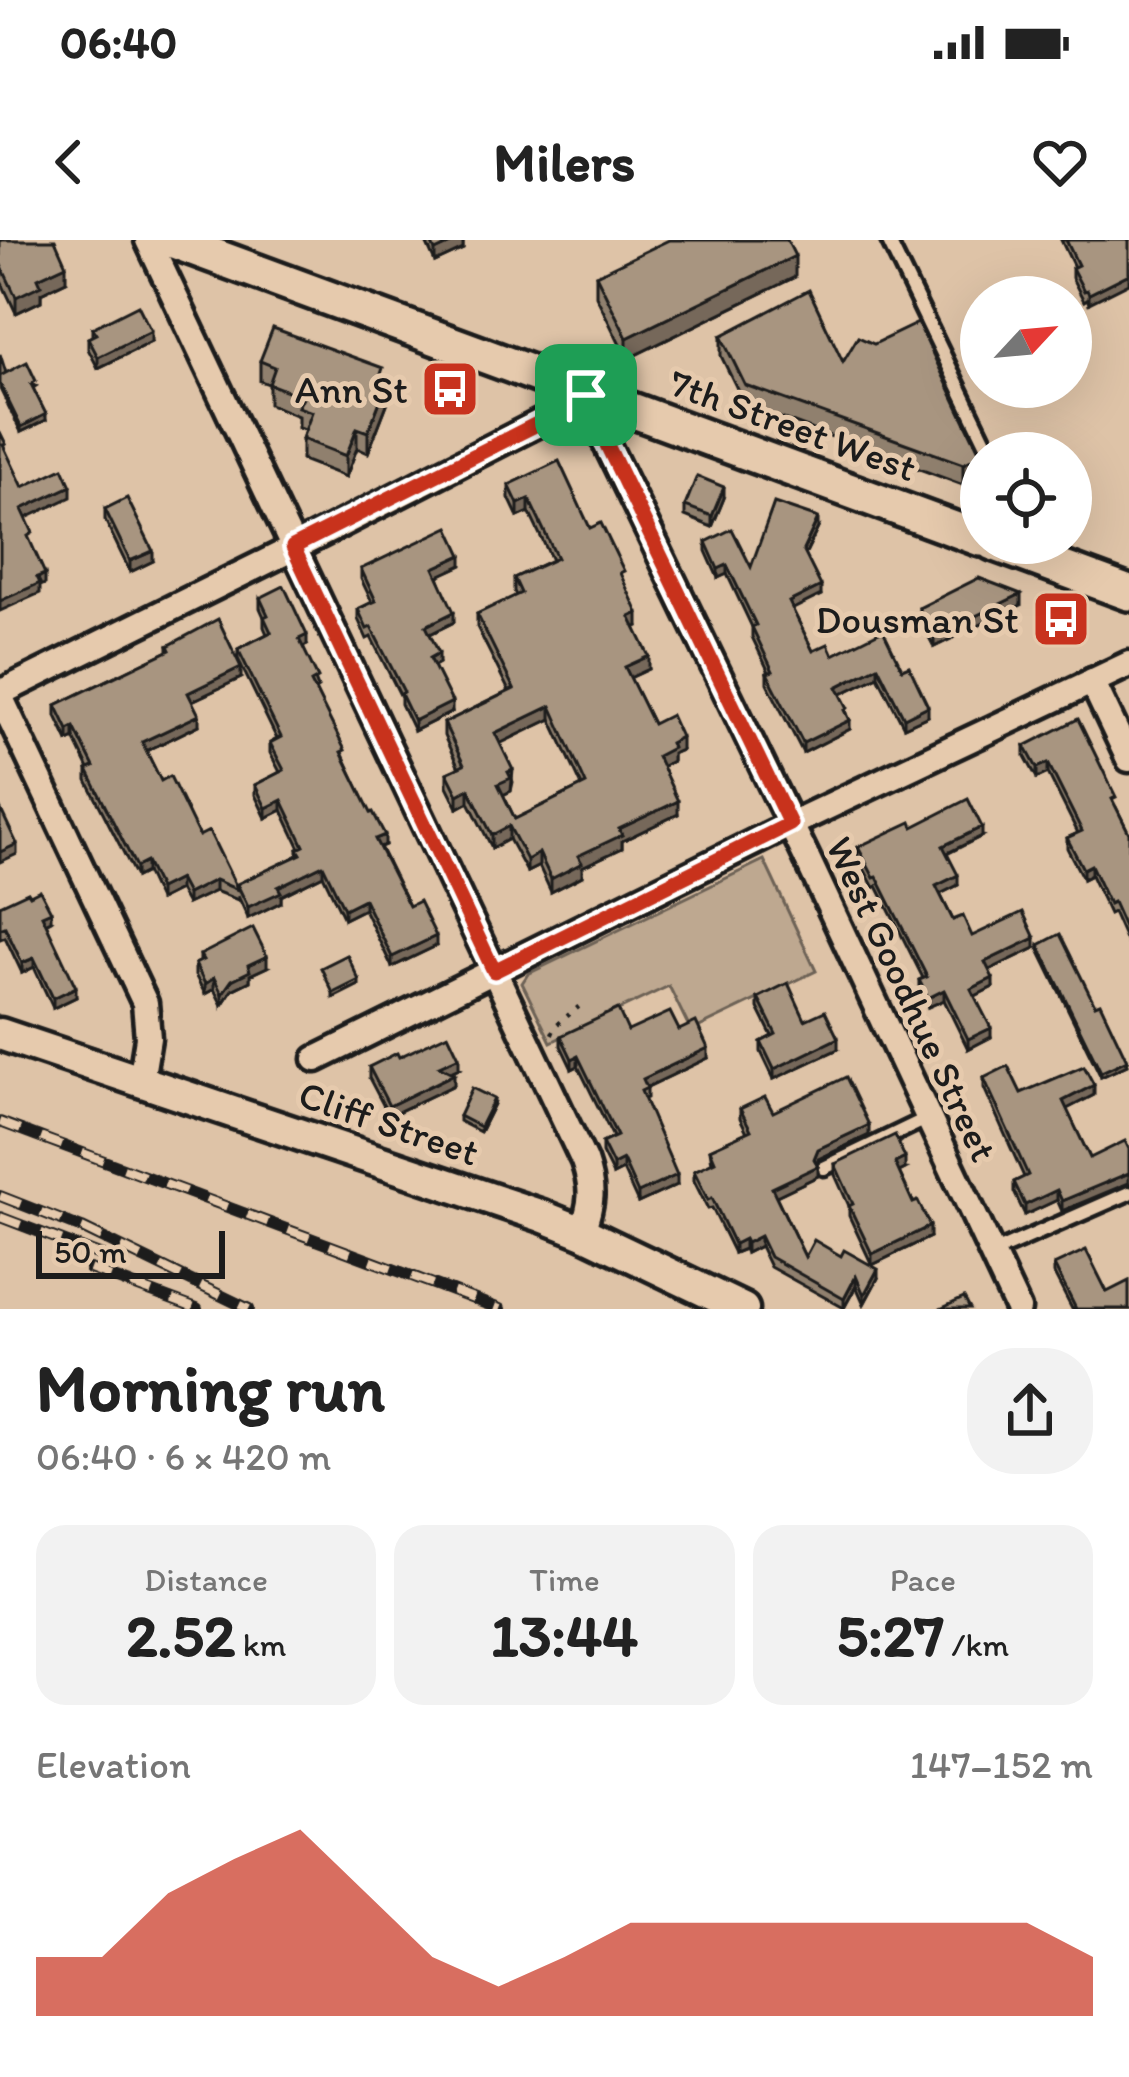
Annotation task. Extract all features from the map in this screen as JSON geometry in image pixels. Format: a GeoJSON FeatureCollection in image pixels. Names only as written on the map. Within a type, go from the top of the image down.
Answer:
{"type":"FeatureCollection","features":[{"type":"Feature","properties":{"kind":"main road","name":"7th Street West"},"geometry":{"type":"LineString","coordinates":[[171,240],[960,531]]}},
{"type":"Feature","properties":{"kind":"main road"},"geometry":{"type":"LineString","coordinates":[[1051,564],[1129,592]]}},
{"type":"Feature","properties":{"kind":"street"},"geometry":{"type":"LineString","coordinates":[[148,240],[590,1179],[592,1202],[582,1232]]}},
{"type":"Feature","properties":{"kind":"street"},"geometry":{"type":"LineString","coordinates":[[141,1081],[148,1038],[145,1004],[0,694],[545,420],[586,395]]}},
{"type":"Feature","properties":{"kind":"street","name":"West Goodhue Street"},"geometry":{"type":"LineString","coordinates":[[586,395],[1018,1309]]}},
{"type":"Feature","properties":{"kind":"street"},"geometry":{"type":"LineString","coordinates":[[316,1059],[790,824],[1129,664]]}},
{"type":"Feature","properties":{"kind":"street"},"geometry":{"type":"LineString","coordinates":[[1092,682],[1129,760]]}},
{"type":"Feature","properties":{"kind":"street","name":"Cliff Street"},"geometry":{"type":"LineString","coordinates":[[0,1034],[494,1199],[582,1232],[743,1309]]}},
{"type":"Feature","properties":{"kind":"lane"},"geometry":{"type":"LineString","coordinates":[[888,240],[981,432]]}},
{"type":"Feature","properties":{"kind":"lane"},"geometry":{"type":"LineString","coordinates":[[824,1168],[929,1118]]}},
{"type":"Feature","properties":{"kind":"lane"},"geometry":{"type":"LineString","coordinates":[[992,1252],[1129,1193]]}},
{"type":"Feature","properties":{"kind":"path"},"geometry":{"type":"LineString","coordinates":[[547,1044],[556,1025],[581,1005]]}},
{"type":"Feature","properties":{"kind":"shaded area"},"geometry":{"type":"Polygon","coordinates":[[[764,860],[816,971],[691,1031],[669,986],[551,1042],[522,983],[528,974],[764,860]]]}},
{"type":"Feature","properties":{"kind":"building"},"geometry":{"type":"Polygon","coordinates":[[[0,240],[55,240],[66,265],[38,278],[41,285],[16,297],[0,263],[0,240]]]}},
{"type":"Feature","properties":{"kind":"building"},"geometry":{"type":"Polygon","coordinates":[[[430,240],[459,240],[435,251],[430,240]]]}},
{"type":"Feature","properties":{"kind":"building"},"geometry":{"type":"Polygon","coordinates":[[[669,240],[787,240],[795,256],[627,338],[596,275],[669,240]]]}},
{"type":"Feature","properties":{"kind":"building"},"geometry":{"type":"Polygon","coordinates":[[[1066,240],[1129,240],[1129,274],[1092,292],[1092,276],[1076,276],[1072,268],[1078,265],[1066,240]]]}},
{"type":"Feature","properties":{"kind":"building"},"geometry":{"type":"Polygon","coordinates":[[[809,290],[843,362],[858,337],[874,344],[918,323],[970,432],[960,432],[960,463],[745,385],[721,336],[809,290]]]}},
{"type":"Feature","properties":{"kind":"building"},"geometry":{"type":"Polygon","coordinates":[[[138,305],[151,331],[98,357],[88,338],[96,334],[92,328],[138,305]]]}},
{"type":"Feature","properties":{"kind":"building"},"geometry":{"type":"Polygon","coordinates":[[[273,328],[383,368],[379,380],[387,383],[368,432],[357,428],[346,456],[302,439],[312,412],[298,407],[303,397],[269,384],[275,367],[260,361],[273,328]]]}},
{"type":"Feature","properties":{"kind":"building"},"geometry":{"type":"Polygon","coordinates":[[[27,362],[36,381],[31,384],[46,414],[21,427],[0,376],[27,362]]]}},
{"type":"Feature","properties":{"kind":"building"},"geometry":{"type":"Polygon","coordinates":[[[0,432],[23,487],[63,468],[71,486],[22,509],[45,574],[37,577],[40,583],[0,601],[0,432]]]}},
{"type":"Feature","properties":{"kind":"building"},"geometry":{"type":"Polygon","coordinates":[[[559,461],[590,528],[601,523],[638,613],[630,617],[649,656],[625,667],[653,724],[671,715],[681,737],[657,756],[678,801],[619,829],[622,835],[578,856],[582,863],[551,879],[539,853],[527,860],[509,826],[492,835],[469,789],[458,795],[447,773],[464,765],[444,723],[514,689],[477,614],[521,593],[514,578],[557,558],[529,499],[518,504],[509,485],[559,461]],[[551,706],[495,733],[513,770],[508,772],[511,778],[498,784],[515,819],[586,784],[551,706]]]}},
{"type":"Feature","properties":{"kind":"building"},"geometry":{"type":"Polygon","coordinates":[[[697,476],[724,487],[712,516],[685,506],[697,476]]]}},
{"type":"Feature","properties":{"kind":"building"},"geometry":{"type":"Polygon","coordinates":[[[127,498],[153,551],[130,561],[105,509],[127,498]]]}},
{"type":"Feature","properties":{"kind":"building"},"geometry":{"type":"Polygon","coordinates":[[[774,503],[818,518],[803,550],[821,586],[789,602],[813,651],[828,644],[833,655],[883,630],[902,669],[909,666],[928,706],[904,718],[878,666],[837,687],[850,720],[803,743],[767,673],[773,671],[752,627],[756,625],[727,565],[718,569],[706,542],[732,529],[751,567],[774,503]]]}},
{"type":"Feature","properties":{"kind":"building"},"geometry":{"type":"Polygon","coordinates":[[[449,527],[462,555],[434,568],[454,612],[426,626],[439,653],[430,658],[452,702],[414,721],[404,692],[358,609],[376,601],[361,569],[449,527]]]}},
{"type":"Feature","properties":{"kind":"building"},"geometry":{"type":"Polygon","coordinates":[[[979,578],[1021,594],[934,636],[919,608],[979,578]]]}},
{"type":"Feature","properties":{"kind":"building"},"geometry":{"type":"Polygon","coordinates":[[[284,586],[307,635],[299,639],[318,678],[311,682],[385,835],[375,839],[409,906],[419,901],[436,936],[392,957],[364,899],[344,909],[323,865],[248,907],[237,884],[301,854],[298,849],[304,846],[282,800],[266,808],[255,785],[284,770],[270,743],[281,737],[238,649],[271,632],[260,598],[284,586]]]}},
{"type":"Feature","properties":{"kind":"building"},"geometry":{"type":"Polygon","coordinates":[[[218,619],[241,667],[188,693],[199,715],[142,742],[161,781],[170,776],[199,836],[209,831],[238,890],[215,880],[187,894],[179,879],[159,889],[146,862],[136,867],[87,770],[94,767],[74,727],[68,730],[56,705],[170,650],[168,646],[218,619]]]}},
{"type":"Feature","properties":{"kind":"building"},"geometry":{"type":"Polygon","coordinates":[[[1078,719],[1129,833],[1129,938],[1091,865],[1083,869],[1067,838],[1082,831],[1048,763],[1037,768],[1025,746],[1078,719]]]}},
{"type":"Feature","properties":{"kind":"building"},"geometry":{"type":"Polygon","coordinates":[[[968,799],[982,827],[943,846],[958,875],[936,886],[953,920],[963,916],[972,936],[1023,912],[1035,938],[985,962],[993,978],[971,989],[991,1028],[968,1039],[944,990],[928,998],[919,980],[927,977],[858,847],[911,822],[913,827],[968,799]]]}},
{"type":"Feature","properties":{"kind":"building"},"geometry":{"type":"Polygon","coordinates":[[[0,808],[17,844],[0,852],[0,808]]]}},
{"type":"Feature","properties":{"kind":"building"},"geometry":{"type":"Polygon","coordinates":[[[40,890],[51,911],[42,915],[76,987],[53,998],[34,958],[22,963],[5,927],[0,929],[0,905],[40,890]]]}},
{"type":"Feature","properties":{"kind":"building"},"geometry":{"type":"Polygon","coordinates":[[[253,928],[267,956],[248,965],[250,971],[232,980],[222,994],[214,978],[205,984],[195,964],[203,960],[200,955],[253,928]]]}},
{"type":"Feature","properties":{"kind":"building"},"geometry":{"type":"Polygon","coordinates":[[[1060,934],[1127,1060],[1101,1072],[1039,945],[1060,934]]]}},
{"type":"Feature","properties":{"kind":"building"},"geometry":{"type":"Polygon","coordinates":[[[347,955],[359,980],[333,993],[321,968],[347,955]]]}},
{"type":"Feature","properties":{"kind":"building"},"geometry":{"type":"Polygon","coordinates":[[[788,983],[805,1020],[825,1011],[838,1038],[774,1069],[761,1042],[776,1034],[758,998],[788,983]]]}},
{"type":"Feature","properties":{"kind":"building"},"geometry":{"type":"Polygon","coordinates":[[[618,1009],[628,1031],[670,1012],[679,1030],[696,1022],[708,1048],[643,1079],[647,1088],[641,1091],[677,1175],[638,1193],[623,1160],[613,1165],[602,1143],[617,1136],[578,1056],[572,1059],[561,1036],[618,1009]]]}},
{"type":"Feature","properties":{"kind":"building"},"geometry":{"type":"Polygon","coordinates":[[[448,1034],[459,1057],[439,1066],[454,1074],[389,1106],[369,1067],[448,1034]]]}},
{"type":"Feature","properties":{"kind":"building"},"geometry":{"type":"Polygon","coordinates":[[[1008,1066],[1021,1093],[1084,1066],[1094,1085],[1063,1101],[1090,1158],[1125,1141],[1129,1173],[1062,1201],[1057,1190],[1025,1205],[1014,1182],[1028,1175],[984,1078],[1008,1066]]]}},
{"type":"Feature","properties":{"kind":"building"},"geometry":{"type":"Polygon","coordinates":[[[846,1077],[869,1125],[818,1149],[814,1159],[818,1166],[772,1188],[805,1257],[814,1240],[878,1269],[864,1295],[856,1276],[844,1299],[770,1257],[760,1236],[734,1244],[694,1171],[715,1161],[710,1149],[751,1130],[740,1109],[765,1097],[773,1112],[846,1077]]]}},
{"type":"Feature","properties":{"kind":"building"},"geometry":{"type":"Polygon","coordinates":[[[472,1088],[494,1099],[480,1127],[459,1116],[472,1088]]]}},
{"type":"Feature","properties":{"kind":"building"},"geometry":{"type":"Polygon","coordinates":[[[895,1135],[905,1158],[895,1163],[913,1203],[918,1201],[930,1226],[872,1254],[835,1164],[895,1135]]]}},
{"type":"Feature","properties":{"kind":"building"},"geometry":{"type":"Polygon","coordinates":[[[1086,1250],[1107,1292],[1129,1281],[1129,1309],[1076,1309],[1054,1265],[1086,1250]]]}},
{"type":"Feature","properties":{"kind":"building"},"geometry":{"type":"Polygon","coordinates":[[[964,1298],[970,1309],[940,1309],[964,1298]]]}},
{"type":"Feature","properties":{"kind":"railway"},"geometry":{"type":"LineString","coordinates":[[0,1122],[500,1309]]}},
{"type":"Feature","properties":{"kind":"railway"},"geometry":{"type":"LineString","coordinates":[[0,1196],[82,1228],[249,1309]]}},
{"type":"Feature","properties":{"kind":"railway"},"geometry":{"type":"LineString","coordinates":[[0,1217],[118,1262]]}},
{"type":"Feature","properties":{"kind":"railway"},"geometry":{"type":"LineString","coordinates":[[90,1269],[197,1309]]}},
{"type":"Feature","properties":{"kind":"place","name":"Ann St"},"geometry":{"type":"Point","coordinates":[450,389]}},
{"type":"Feature","properties":{"kind":"place","name":"Dousman St"},"geometry":{"type":"Point","coordinates":[1061,619]}},
{"type":"Feature","properties":{"kind":"route"},"geometry":{"type":"LineString","coordinates":[[586,395],[790,824],[494,971],[293,547],[586,395]]}}]}
